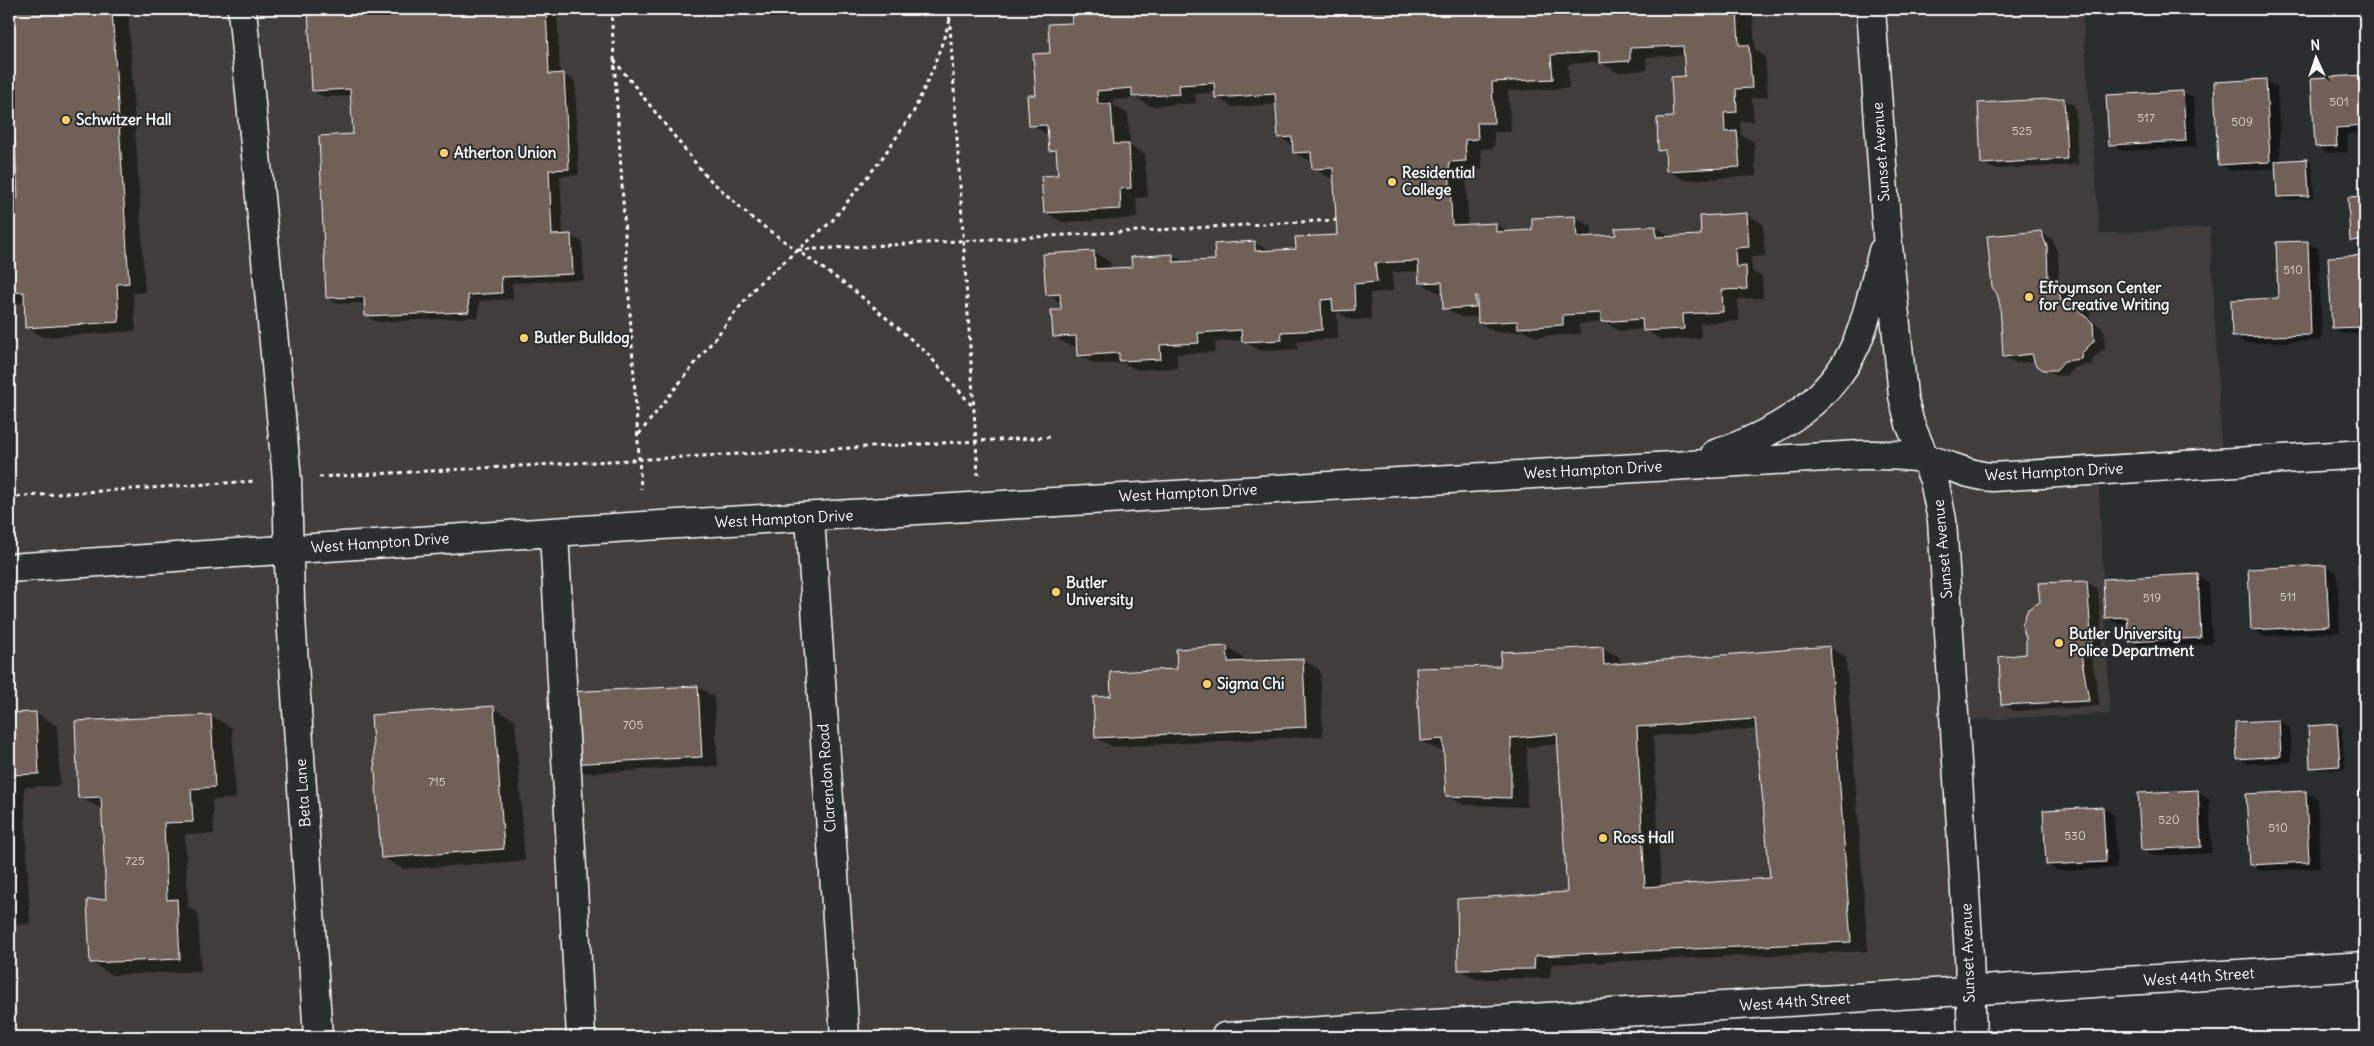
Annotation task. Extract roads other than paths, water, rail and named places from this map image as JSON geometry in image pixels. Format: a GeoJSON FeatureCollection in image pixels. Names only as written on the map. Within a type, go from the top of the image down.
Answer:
{"type":"FeatureCollection","features":[{"type":"Feature","properties":{"kind":"street","name":"Beta Lane"},"geometry":{"type":"LineString","coordinates":[[242,9],[287,479],[288,549],[318,1037]]}},
{"type":"Feature","properties":{"kind":"street","name":"Sunset Avenue"},"geometry":{"type":"LineString","coordinates":[[1871,9],[1887,236],[1905,411],[1927,459],[1937,490],[1944,541],[1972,1037]]}},
{"type":"Feature","properties":{"kind":"street"},"geometry":{"type":"LineString","coordinates":[[1684,464],[1763,436],[1806,410],[1826,391],[1845,364],[1861,333],[1887,236]]}},
{"type":"Feature","properties":{"kind":"street","name":"West Hampton Drive"},"geometry":{"type":"LineString","coordinates":[[9,568],[554,532],[810,518],[980,505],[1860,454],[1899,455],[1927,459],[1978,476],[1992,477],[2365,454]]}},
{"type":"Feature","properties":{"kind":"street","name":"Clarendon Road"},"geometry":{"type":"LineString","coordinates":[[810,518],[845,1037]]}},
{"type":"Feature","properties":{"kind":"street"},"geometry":{"type":"LineString","coordinates":[[554,532],[581,1037]]}},
{"type":"Feature","properties":{"kind":"street","name":"West 44th Street"},"geometry":{"type":"LineString","coordinates":[[1225,1037],[2365,966]]}},
{"type":"Feature","properties":{"kind":"place","name":"Schwitzer Hall"},"geometry":{"type":"Point","coordinates":[66,120]}},
{"type":"Feature","properties":{"kind":"place","name":"Atherton Union"},"geometry":{"type":"Point","coordinates":[444,153]}},
{"type":"Feature","properties":{"kind":"place","name":"Residential College"},"geometry":{"type":"Point","coordinates":[1392,182]}},
{"type":"Feature","properties":{"kind":"place","name":"Efroymson Center for Creative Writing"},"geometry":{"type":"Point","coordinates":[2029,297]}},
{"type":"Feature","properties":{"kind":"place","name":"Butler Bulldog"},"geometry":{"type":"Point","coordinates":[524,338]}},
{"type":"Feature","properties":{"kind":"place","name":"Butler University"},"geometry":{"type":"Point","coordinates":[1056,592]}},
{"type":"Feature","properties":{"kind":"place","name":"Butler University Police Department"},"geometry":{"type":"Point","coordinates":[2059,643]}},
{"type":"Feature","properties":{"kind":"place","name":"Sigma Chi"},"geometry":{"type":"Point","coordinates":[1207,684]}},
{"type":"Feature","properties":{"kind":"place","name":"Ross Hall"},"geometry":{"type":"Point","coordinates":[1603,838]}}]}
